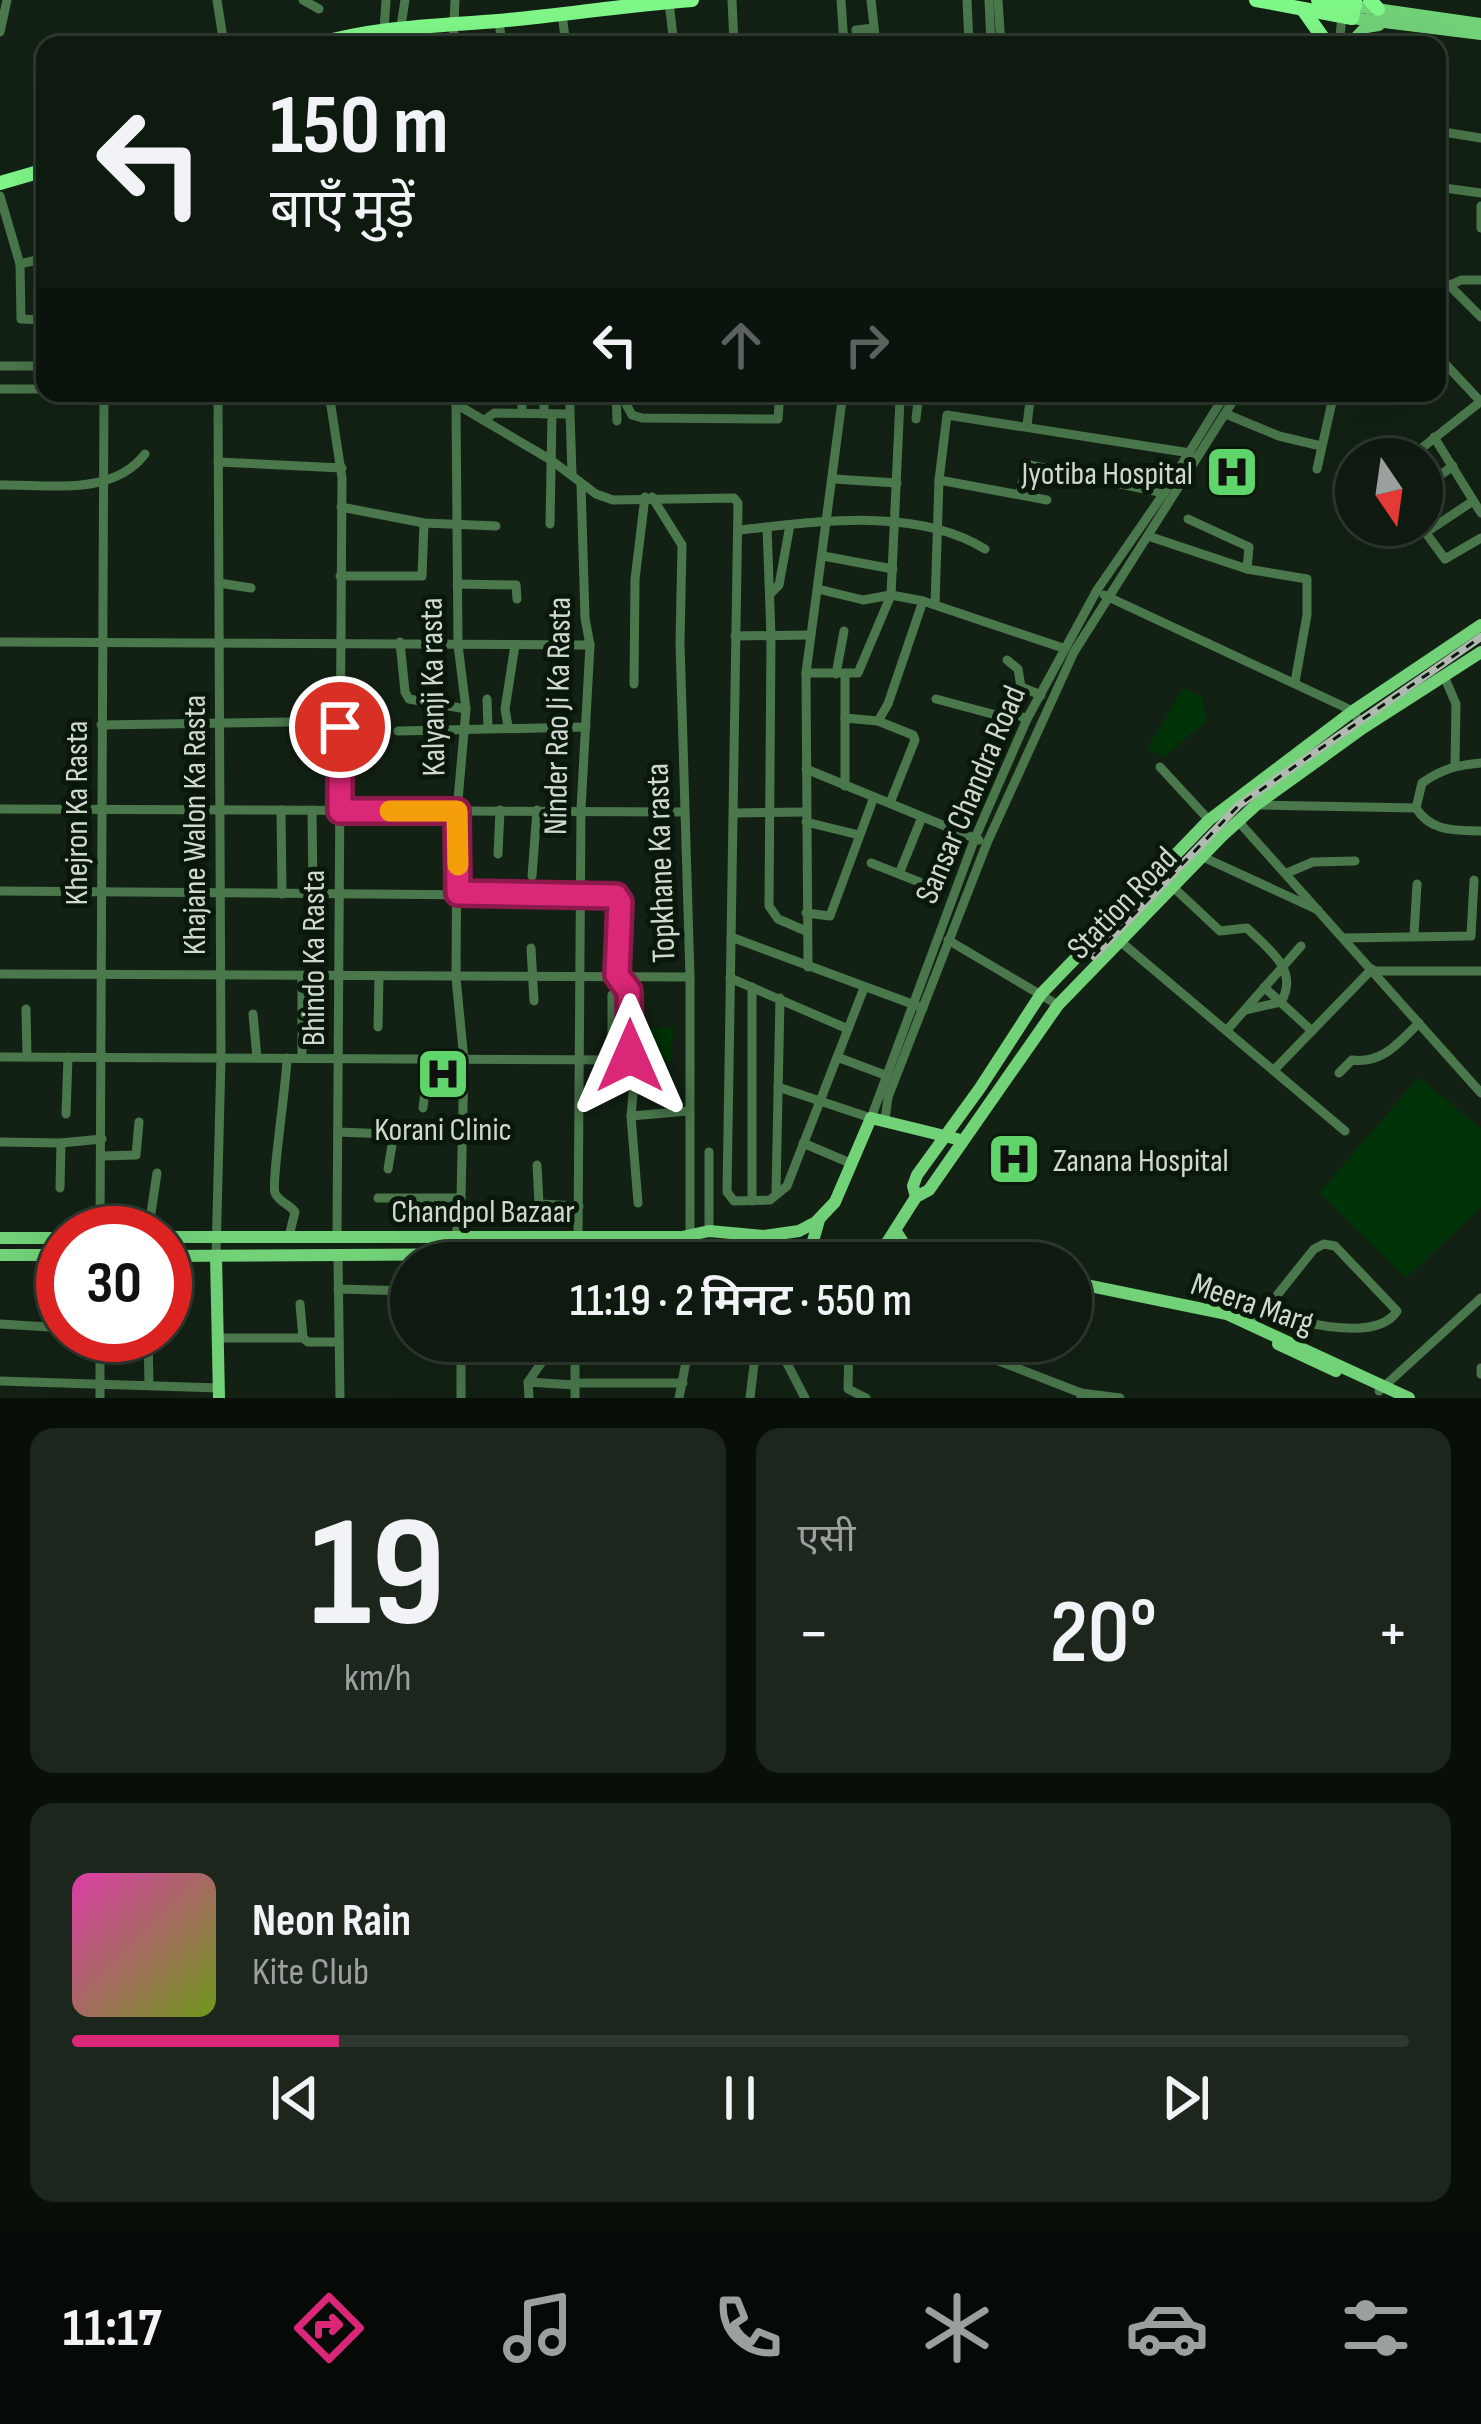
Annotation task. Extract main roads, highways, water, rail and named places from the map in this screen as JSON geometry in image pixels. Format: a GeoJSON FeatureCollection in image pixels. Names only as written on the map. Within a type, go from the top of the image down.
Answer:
{"type":"FeatureCollection","features":[{"type":"Feature","properties":{"kind":"highway"},"geometry":{"type":"LineString","coordinates":[[385,36],[401,26],[499,21],[692,0]]}},
{"type":"Feature","properties":{"kind":"highway"},"geometry":{"type":"LineString","coordinates":[[1256,0],[1304,10],[1355,7]]}},
{"type":"Feature","properties":{"kind":"highway"},"geometry":{"type":"LineString","coordinates":[[1318,0],[1355,7]]}},
{"type":"Feature","properties":{"kind":"highway"},"geometry":{"type":"LineString","coordinates":[[1304,10],[1322,36]]}},
{"type":"Feature","properties":{"kind":"highway"},"geometry":{"type":"LineString","coordinates":[[0,183],[36,173]]}},
{"type":"Feature","properties":{"kind":"main road"},"geometry":{"type":"LineString","coordinates":[[1355,7],[1392,23]]}},
{"type":"Feature","properties":{"kind":"main road"},"geometry":{"type":"LineString","coordinates":[[1355,7],[1478,29]]}},
{"type":"Feature","properties":{"kind":"main road"},"geometry":{"type":"LineString","coordinates":[[1356,36],[1366,27],[1392,23],[1478,29]]}},
{"type":"Feature","properties":{"kind":"main road"},"geometry":{"type":"LineString","coordinates":[[916,1198],[917,1175],[1041,994],[1210,820],[1353,711],[1481,625]]}},
{"type":"Feature","properties":{"kind":"main road","name":"Station Road"},"geometry":{"type":"LineString","coordinates":[[887,1242],[1058,1005],[1238,821],[1363,728],[1481,652]]}},
{"type":"Feature","properties":{"kind":"main road","name":"Sansar Chandra Road"},"geometry":{"type":"LineString","coordinates":[[799,1231],[835,1202],[850,1162],[878,1119],[945,1135]]}},
{"type":"Feature","properties":{"kind":"main road"},"geometry":{"type":"LineString","coordinates":[[945,1135],[961,1140]]}},
{"type":"Feature","properties":{"kind":"main road"},"geometry":{"type":"LineString","coordinates":[[813,1242],[819,1219]]}},
{"type":"Feature","properties":{"kind":"main road"},"geometry":{"type":"LineString","coordinates":[[895,1230],[903,1242]]}},
{"type":"Feature","properties":{"kind":"main road","name":"Chandpol Bazaar"},"geometry":{"type":"LineString","coordinates":[[192,1236],[578,1237],[709,1232],[764,1236],[799,1231]]}},
{"type":"Feature","properties":{"kind":"main road"},"geometry":{"type":"LineString","coordinates":[[0,1238],[36,1238]]}},
{"type":"Feature","properties":{"kind":"main road"},"geometry":{"type":"LineString","coordinates":[[0,1256],[36,1255]]}},
{"type":"Feature","properties":{"kind":"main road","name":"Chandpol Bazaar"},"geometry":{"type":"LineString","coordinates":[[192,1256],[390,1258]]}},
{"type":"Feature","properties":{"kind":"main road"},"geometry":{"type":"LineString","coordinates":[[216,1256],[219,1393]]}},
{"type":"Feature","properties":{"kind":"main road","name":"Meera Marg"},"geometry":{"type":"LineString","coordinates":[[1092,1289],[1191,1305],[1254,1324],[1385,1391]]}},
{"type":"Feature","properties":{"kind":"main road","name":"Meera Marg"},"geometry":{"type":"LineString","coordinates":[[1092,1291],[1233,1322],[1409,1398]]}},
{"type":"Feature","properties":{"kind":"railway"},"geometry":{"type":"LineString","coordinates":[[1094,956],[1239,805],[1481,637]]}},
{"type":"Feature","properties":{"kind":"place","name":"Jyotiba Hospital"},"geometry":{"type":"Point","coordinates":[1232,472]}},
{"type":"Feature","properties":{"kind":"place","name":"Korani Clinic"},"geometry":{"type":"Point","coordinates":[443,1074]}},
{"type":"Feature","properties":{"kind":"place","name":"Zanana Hospital"},"geometry":{"type":"Point","coordinates":[1014,1159]}}]}
